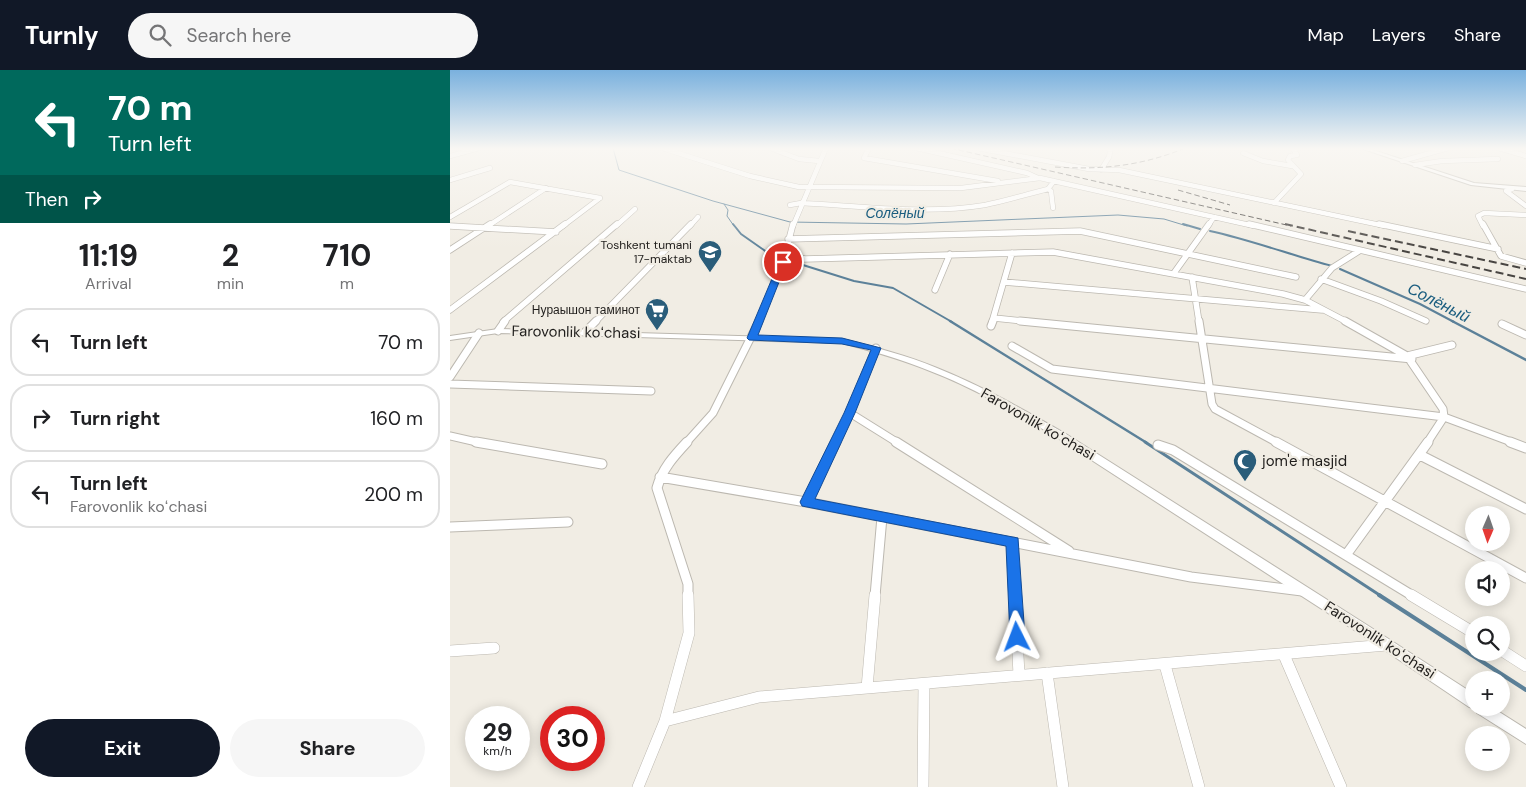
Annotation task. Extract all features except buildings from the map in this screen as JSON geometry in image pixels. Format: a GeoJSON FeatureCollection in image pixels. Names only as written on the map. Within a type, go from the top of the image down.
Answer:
{"type":"FeatureCollection","features":[{"type":"Feature","properties":{"kind":"street"},"geometry":{"type":"LineString","coordinates":[[773,181],[785,185],[808,186],[961,188],[988,182],[1010,181]]}},
{"type":"Feature","properties":{"kind":"street"},"geometry":{"type":"LineString","coordinates":[[638,787],[664,721],[689,633],[688,584],[657,488],[660,477],[670,461],[712,413],[752,338],[784,258],[788,239],[810,181]]}},
{"type":"Feature","properties":{"kind":"street"},"geometry":{"type":"LineString","coordinates":[[790,205],[802,202],[899,208],[954,208],[985,205],[1048,189],[1054,181]]}},
{"type":"Feature","properties":{"kind":"street"},"geometry":{"type":"LineString","coordinates":[[1056,181],[1526,289]]}},
{"type":"Feature","properties":{"kind":"street"},"geometry":{"type":"LineString","coordinates":[[1173,181],[1498,249]]}},
{"type":"Feature","properties":{"kind":"street"},"geometry":{"type":"LineString","coordinates":[[1274,203],[1294,181]]}},
{"type":"Feature","properties":{"kind":"street"},"geometry":{"type":"LineString","coordinates":[[1465,181],[1473,184],[1503,185],[1512,189]]}},
{"type":"Feature","properties":{"kind":"street"},"geometry":{"type":"LineString","coordinates":[[450,217],[510,182],[600,198],[450,310]]}},
{"type":"Feature","properties":{"kind":"street"},"geometry":{"type":"LineString","coordinates":[[450,250],[546,188]]}},
{"type":"Feature","properties":{"kind":"street"},"geometry":{"type":"LineString","coordinates":[[1048,189],[1051,191],[1053,208]]}},
{"type":"Feature","properties":{"kind":"street"},"geometry":{"type":"LineString","coordinates":[[1526,189],[1506,191],[1526,206]]}},
{"type":"Feature","properties":{"kind":"street"},"geometry":{"type":"LineString","coordinates":[[498,331],[502,322],[635,208]]}},
{"type":"Feature","properties":{"kind":"street"},"geometry":{"type":"LineString","coordinates":[[1526,215],[1484,213],[1478,216],[1501,256],[1526,263]]}},
{"type":"Feature","properties":{"kind":"street"},"geometry":{"type":"LineString","coordinates":[[585,332],[698,217]]}},
{"type":"Feature","properties":{"kind":"street"},"geometry":{"type":"LineString","coordinates":[[1174,273],[1214,217]]}},
{"type":"Feature","properties":{"kind":"street"},"geometry":{"type":"LineString","coordinates":[[450,226],[556,232]]}},
{"type":"Feature","properties":{"kind":"street"},"geometry":{"type":"LineString","coordinates":[[788,239],[1080,231],[1103,234],[1296,277]]}},
{"type":"Feature","properties":{"kind":"street"},"geometry":{"type":"LineString","coordinates":[[1305,300],[1332,268],[1359,251]]}},
{"type":"Feature","properties":{"kind":"street"},"geometry":{"type":"LineString","coordinates":[[784,258],[805,259],[1012,252],[1065,254],[1246,286],[1305,300],[1326,310],[1410,358],[1443,409],[1444,417],[1420,455],[1346,555]]}},
{"type":"Feature","properties":{"kind":"street"},"geometry":{"type":"LineString","coordinates":[[991,326],[1012,252]]}},
{"type":"Feature","properties":{"kind":"street"},"geometry":{"type":"LineString","coordinates":[[935,290],[950,254]]}},
{"type":"Feature","properties":{"kind":"street"},"geometry":{"type":"LineString","coordinates":[[1192,277],[1212,404],[1221,413],[1526,578]]}},
{"type":"Feature","properties":{"kind":"street"},"geometry":{"type":"LineString","coordinates":[[1321,280],[1381,301],[1426,321]]}},
{"type":"Feature","properties":{"kind":"street"},"geometry":{"type":"LineString","coordinates":[[1004,282],[1326,310]]}},
{"type":"Feature","properties":{"kind":"street"},"geometry":{"type":"LineString","coordinates":[[994,318],[1203,340],[1410,358],[1452,345]]}},
{"type":"Feature","properties":{"kind":"street"},"geometry":{"type":"LineString","coordinates":[[1502,324],[1526,335]]}},
{"type":"Feature","properties":{"kind":"street","name":"Farovonlik koʻchasi"},"geometry":{"type":"LineString","coordinates":[[450,338],[479,332],[498,331],[585,332],[842,341],[876,348],[933,368],[1007,403],[1390,645],[1465,696]]}},
{"type":"Feature","properties":{"kind":"street"},"geometry":{"type":"LineString","coordinates":[[450,376],[479,332]]}},
{"type":"Feature","properties":{"kind":"street"},"geometry":{"type":"LineString","coordinates":[[1012,346],[1052,369],[1444,417],[1526,448]]}},
{"type":"Feature","properties":{"kind":"street"},"geometry":{"type":"LineString","coordinates":[[806,502],[850,413],[876,348]]}},
{"type":"Feature","properties":{"kind":"street"},"geometry":{"type":"LineString","coordinates":[[450,384],[651,391]]}},
{"type":"Feature","properties":{"kind":"street"},"geometry":{"type":"LineString","coordinates":[[850,413],[1073,553]]}},
{"type":"Feature","properties":{"kind":"street"},"geometry":{"type":"LineString","coordinates":[[450,436],[493,446],[602,464]]}},
{"type":"Feature","properties":{"kind":"street"},"geometry":{"type":"LineString","coordinates":[[1158,445],[1173,450],[1465,628]]}},
{"type":"Feature","properties":{"kind":"street"},"geometry":{"type":"LineString","coordinates":[[1420,455],[1526,510]]}},
{"type":"Feature","properties":{"kind":"street"},"geometry":{"type":"LineString","coordinates":[[660,477],[806,502],[1192,577],[1304,591]]}},
{"type":"Feature","properties":{"kind":"street"},"geometry":{"type":"LineString","coordinates":[[867,688],[882,517]]}},
{"type":"Feature","properties":{"kind":"street"},"geometry":{"type":"LineString","coordinates":[[450,527],[568,522]]}},
{"type":"Feature","properties":{"kind":"street"},"geometry":{"type":"LineString","coordinates":[[1013,542],[1019,675]]}},
{"type":"Feature","properties":{"kind":"street"},"geometry":{"type":"LineString","coordinates":[[664,721],[759,698],[1390,645]]}},
{"type":"Feature","properties":{"kind":"street"},"geometry":{"type":"LineString","coordinates":[[450,650],[494,648]]}},
{"type":"Feature","properties":{"kind":"street"},"geometry":{"type":"LineString","coordinates":[[1284,655],[1340,787]]}},
{"type":"Feature","properties":{"kind":"street"},"geometry":{"type":"LineString","coordinates":[[1510,656],[1526,666]]}},
{"type":"Feature","properties":{"kind":"street"},"geometry":{"type":"LineString","coordinates":[[1165,665],[1199,787]]}},
{"type":"Feature","properties":{"kind":"street"},"geometry":{"type":"LineString","coordinates":[[1047,673],[1062,787]]}},
{"type":"Feature","properties":{"kind":"street"},"geometry":{"type":"LineString","coordinates":[[923,787],[924,684]]}},
{"type":"Feature","properties":{"kind":"street"},"geometry":{"type":"LineString","coordinates":[[1494,716],[1526,737]]}},
{"type":"Feature","properties":{"kind":"waterway","name":"Солёный"},"geometry":{"type":"LineString","coordinates":[[654,181],[724,204]]}},
{"type":"Feature","properties":{"kind":"waterway","name":"Солёный"},"geometry":{"type":"LineString","coordinates":[[724,204],[790,222],[906,224],[1118,215],[1164,219],[1187,226]]}},
{"type":"Feature","properties":{"kind":"waterway"},"geometry":{"type":"LineString","coordinates":[[724,204],[728,210],[727,216],[734,226]]}},
{"type":"Feature","properties":{"kind":"waterway"},"geometry":{"type":"LineString","coordinates":[[733,224],[741,234],[771,255],[854,281],[893,288],[952,322]]}},
{"type":"Feature","properties":{"kind":"waterway","name":"Солёный"},"geometry":{"type":"LineString","coordinates":[[1183,224],[1200,229]]}},
{"type":"Feature","properties":{"kind":"waterway","name":"Солёный"},"geometry":{"type":"LineString","coordinates":[[1210,231],[1332,266]]}},
{"type":"Feature","properties":{"kind":"waterway","name":"Солёный"},"geometry":{"type":"LineString","coordinates":[[1340,269],[1420,304],[1454,322]]}},
{"type":"Feature","properties":{"kind":"waterway"},"geometry":{"type":"LineString","coordinates":[[950,321],[1147,443]]}},
{"type":"Feature","properties":{"kind":"waterway","name":"Солёный"},"geometry":{"type":"LineString","coordinates":[[1452,321],[1526,360]]}},
{"type":"Feature","properties":{"kind":"waterway"},"geometry":{"type":"LineString","coordinates":[[1145,442],[1381,596]]}},
{"type":"Feature","properties":{"kind":"waterway"},"geometry":{"type":"LineString","coordinates":[[1379,595],[1526,690]]}},
{"type":"Feature","properties":{"kind":"railway"},"geometry":{"type":"LineString","coordinates":[[1096,181],[1291,226]]}},
{"type":"Feature","properties":{"kind":"railway"},"geometry":{"type":"LineString","coordinates":[[1178,190],[1230,205]]}},
{"type":"Feature","properties":{"kind":"railway"},"geometry":{"type":"LineString","coordinates":[[1285,224],[1526,279]]}},
{"type":"Feature","properties":{"kind":"railway"},"geometry":{"type":"LineString","coordinates":[[1348,231],[1526,269]]}},
{"type":"Feature","properties":{"kind":"place","name":"Toshkent tumani 17-maktab"},"geometry":{"type":"Point","coordinates":[710,273]}},
{"type":"Feature","properties":{"kind":"place","name":"Нураышон таминот"},"geometry":{"type":"Point","coordinates":[657,331]}},
{"type":"Feature","properties":{"kind":"place","name":"jom'e masjid"},"geometry":{"type":"Point","coordinates":[1245,482]}},
{"type":"Feature","properties":{"kind":"route"},"geometry":{"type":"LineString","coordinates":[[783,262],[752,338],[842,341],[876,348],[850,413],[806,502],[1013,542],[1017,637]]}}]}
